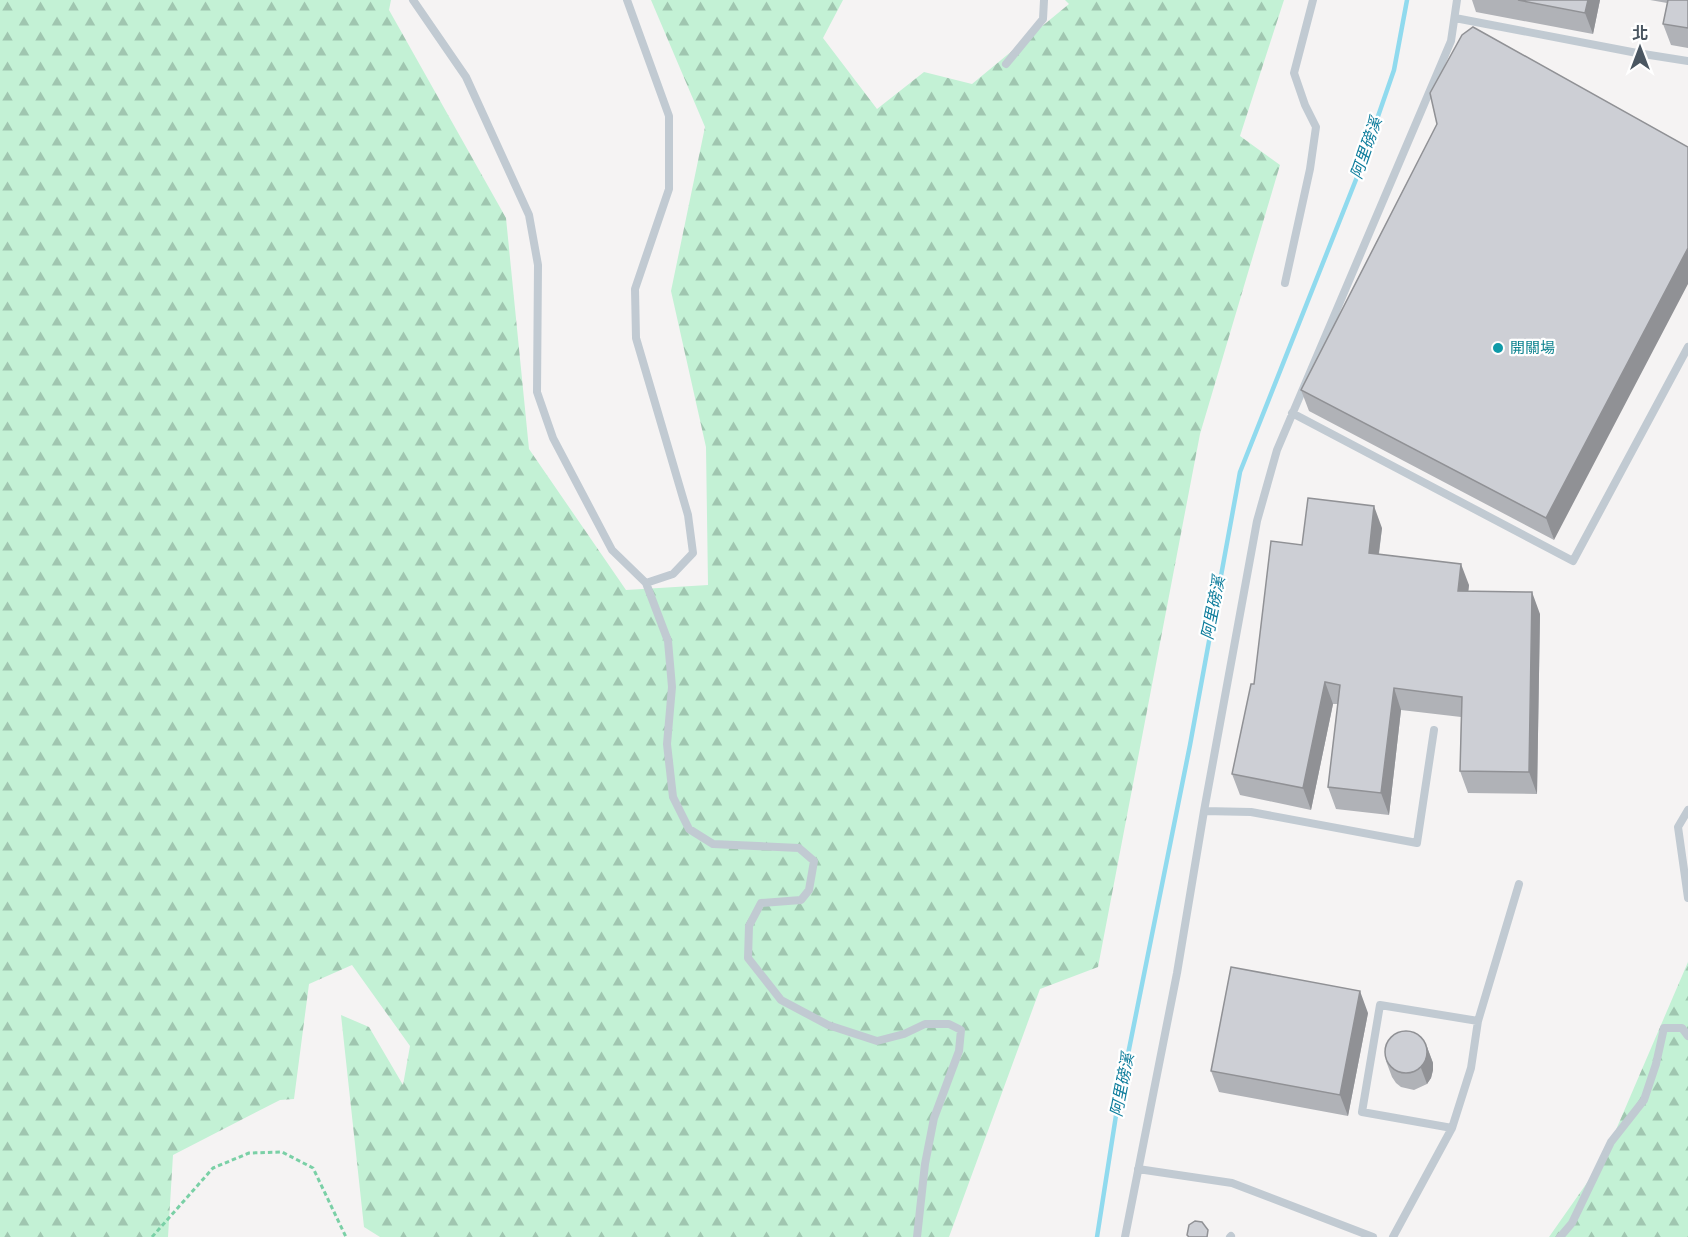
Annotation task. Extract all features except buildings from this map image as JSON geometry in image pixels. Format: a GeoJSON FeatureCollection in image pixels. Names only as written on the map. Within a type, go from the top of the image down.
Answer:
{"type":"FeatureCollection","features":[{"type":"Feature","properties":{"kind":"lane"},"geometry":{"type":"LineString","coordinates":[[413,0],[466,78],[529,215],[538,265],[537,392],[553,438],[612,550],[646,583],[668,641],[672,687],[667,744],[673,797],[689,829],[713,844],[799,848],[814,861],[809,890],[801,900],[761,903],[749,926],[748,958],[781,1000],[828,1025],[877,1041],[904,1034],[925,1024],[949,1024],[961,1030],[959,1052],[934,1118],[925,1164],[917,1237]]}},
{"type":"Feature","properties":{"kind":"lane"},"geometry":{"type":"LineString","coordinates":[[627,0],[669,116],[669,189],[635,289],[636,338],[688,515],[693,553],[673,574],[646,583]]}},
{"type":"Feature","properties":{"kind":"lane"},"geometry":{"type":"LineString","coordinates":[[1005,64],[1043,19],[1044,0]]}},
{"type":"Feature","properties":{"kind":"lane"},"geometry":{"type":"LineString","coordinates":[[1285,283],[1310,169],[1316,126],[1305,105],[1294,73],[1313,0]]}},
{"type":"Feature","properties":{"kind":"lane"},"geometry":{"type":"LineString","coordinates":[[1125,1237],[1177,973],[1257,521],[1277,450],[1451,41],[1458,0]]}},
{"type":"Feature","properties":{"kind":"lane"},"geometry":{"type":"LineString","coordinates":[[1455,18],[1688,61]]}},
{"type":"Feature","properties":{"kind":"lane"},"geometry":{"type":"LineString","coordinates":[[1292,413],[1573,561],[1688,347]]}},
{"type":"Feature","properties":{"kind":"lane"},"geometry":{"type":"LineString","coordinates":[[1204,811],[1251,812],[1417,843],[1434,730]]}},
{"type":"Feature","properties":{"kind":"lane"},"geometry":{"type":"LineString","coordinates":[[1688,810],[1678,827],[1688,898]]}},
{"type":"Feature","properties":{"kind":"lane"},"geometry":{"type":"LineString","coordinates":[[1393,1237],[1452,1128],[1471,1068],[1479,1021],[1519,884]]}},
{"type":"Feature","properties":{"kind":"lane"},"geometry":{"type":"LineString","coordinates":[[1452,1128],[1362,1112],[1380,1005],[1479,1021]]}},
{"type":"Feature","properties":{"kind":"lane"},"geometry":{"type":"LineString","coordinates":[[1560,1237],[1572,1223],[1611,1142],[1644,1100],[1656,1064],[1664,1028],[1682,1028],[1688,1036]]}},
{"type":"Feature","properties":{"kind":"lane"},"geometry":{"type":"LineString","coordinates":[[1138,1169],[1232,1184],[1372,1237]]}},
{"type":"Feature","properties":{"kind":"path"},"geometry":{"type":"LineString","coordinates":[[152,1237],[213,1168],[249,1153],[282,1152],[314,1168],[346,1237]]}},
{"type":"Feature","properties":{"kind":"green space"},"geometry":{"type":"Polygon","coordinates":[[[0,0],[391,0],[389,10],[506,218],[529,449],[626,590],[708,585],[706,447],[671,291],[705,127],[651,0],[843,0],[823,38],[877,109],[924,72],[972,84],[1069,4],[1065,0],[1284,0],[1240,136],[1280,165],[1200,434],[1098,967],[1040,989],[949,1237],[380,1237],[364,1227],[341,1015],[369,1027],[403,1085],[410,1046],[352,965],[309,984],[294,1099],[280,1100],[173,1155],[168,1237],[0,1237],[0,0]]]}},
{"type":"Feature","properties":{"kind":"green space"},"geometry":{"type":"Polygon","coordinates":[[[1688,962],[1688,1237],[1549,1237],[1603,1160],[1688,962]]]}},
{"type":"Feature","properties":{"kind":"waterway","name":"阿里磅溪"},"geometry":{"type":"LineString","coordinates":[[1097,1237],[1117,1109],[1190,745],[1240,472],[1357,177],[1394,70],[1407,0]]}},
{"type":"Feature","properties":{"kind":"place","name":"開關場"},"geometry":{"type":"Point","coordinates":[1498,348]}}]}
